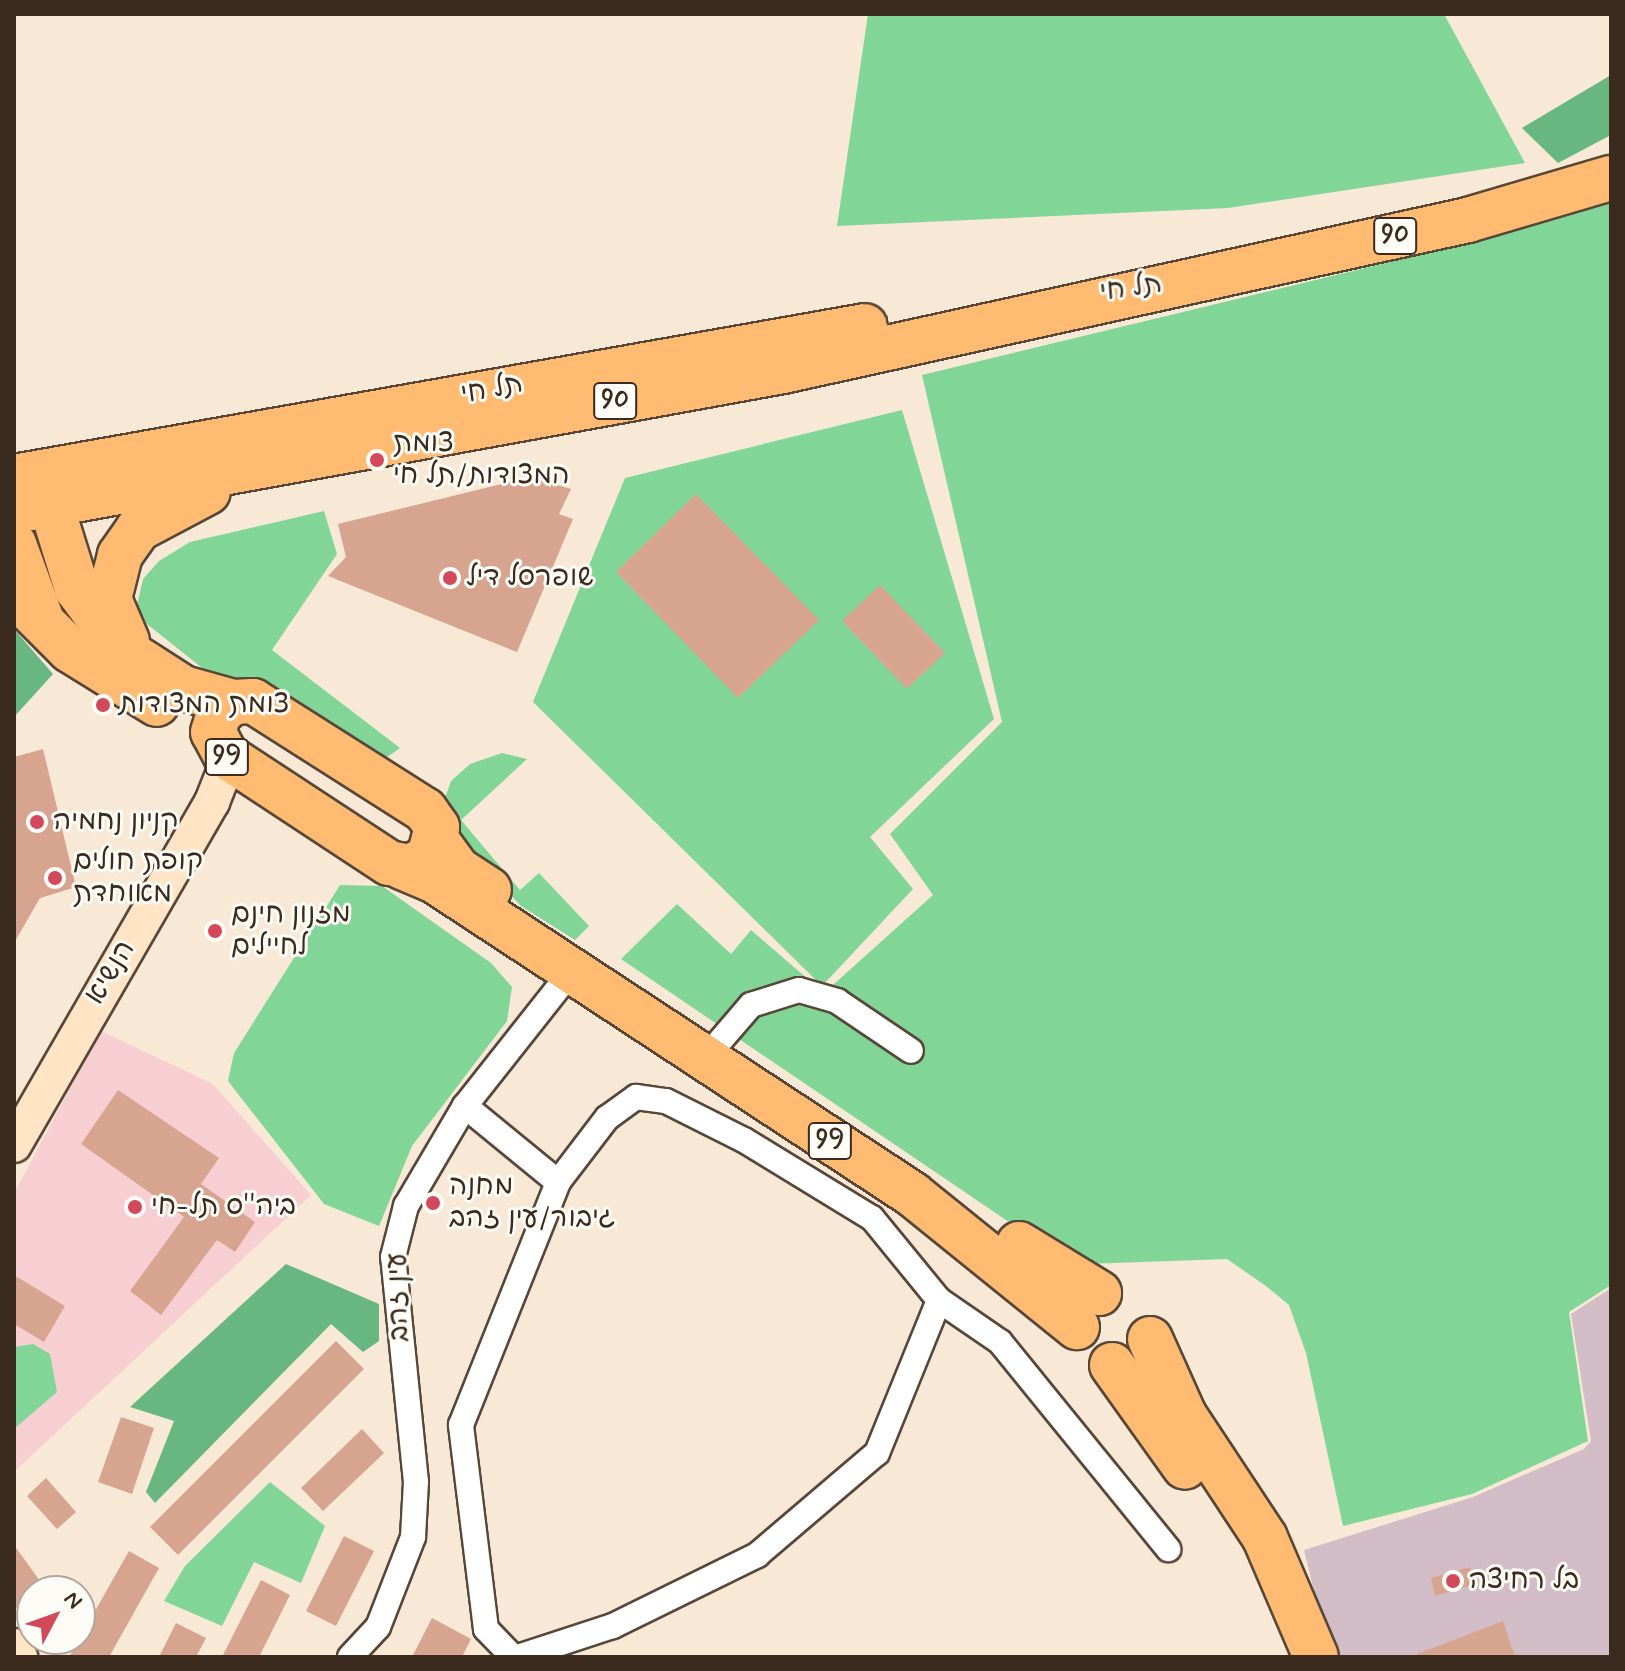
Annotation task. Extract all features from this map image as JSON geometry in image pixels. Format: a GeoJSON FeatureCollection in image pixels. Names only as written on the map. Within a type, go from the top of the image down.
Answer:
{"type":"FeatureCollection","features":[{"type":"Feature","properties":{"kind":"highway","name":"90"},"geometry":{"type":"LineString","coordinates":[[1176,283],[1468,220],[1611,178]]}},
{"type":"Feature","properties":{"kind":"highway","name":"תל חי"},"geometry":{"type":"LineString","coordinates":[[23,493],[271,465],[783,371],[1176,283]]}},
{"type":"Feature","properties":{"kind":"highway","name":"תל חי"},"geometry":{"type":"LineString","coordinates":[[23,493],[784,338],[1176,283]]}},
{"type":"Feature","properties":{"kind":"highway"},"geometry":{"type":"LineString","coordinates":[[137,661],[109,599],[129,542],[163,512],[271,465]]}},
{"type":"Feature","properties":{"kind":"highway","name":"99"},"geometry":{"type":"LineString","coordinates":[[23,493],[93,618],[137,661],[183,688],[233,702],[262,705],[425,810],[437,841],[457,869],[720,1041],[1088,1310]]}},
{"type":"Feature","properties":{"kind":"highway","name":"99"},"geometry":{"type":"LineString","coordinates":[[14,544],[49,630],[91,666],[571,972],[1088,1310]]}},
{"type":"Feature","properties":{"kind":"highway"},"geometry":{"type":"LineString","coordinates":[[14,594],[49,630]]}},
{"type":"Feature","properties":{"kind":"highway","name":"99"},"geometry":{"type":"LineString","coordinates":[[233,702],[219,714],[233,758]]}},
{"type":"Feature","properties":{"kind":"highway"},"geometry":{"type":"LineString","coordinates":[[402,867],[429,857],[437,841]]}},
{"type":"Feature","properties":{"kind":"highway","name":"99"},"geometry":{"type":"LineString","coordinates":[[1088,1310],[1122,1290],[1143,1303],[1150,1339],[1184,1415],[1265,1538],[1316,1657]]}},
{"type":"Feature","properties":{"kind":"highway","name":"99"},"geometry":{"type":"LineString","coordinates":[[1088,1310],[1091,1356],[1112,1365],[1247,1562],[1290,1657]]}},
{"type":"Feature","properties":{"kind":"highway"},"geometry":{"type":"LineString","coordinates":[[1112,1365],[1135,1358],[1150,1339]]}},
{"type":"Feature","properties":{"kind":"street","name":"הנשיא"},"geometry":{"type":"LineString","coordinates":[[14,1145],[212,802],[233,758]]}},
{"type":"Feature","properties":{"kind":"street","name":"עין זהב"},"geometry":{"type":"LineString","coordinates":[[350,1657],[378,1627],[413,1537],[416,1482],[393,1257],[406,1206],[465,1106],[571,972]]}},
{"type":"Feature","properties":{"kind":"street"},"geometry":{"type":"LineString","coordinates":[[720,1041],[751,1005],[799,990],[837,1001],[911,1051]]}},
{"type":"Feature","properties":{"kind":"street"},"geometry":{"type":"LineString","coordinates":[[939,1300],[877,1453],[757,1555],[613,1626],[515,1657],[486,1629],[461,1425],[558,1182],[607,1118],[636,1097],[666,1101],[872,1218],[939,1300],[1000,1342],[1168,1549]]}},
{"type":"Feature","properties":{"kind":"street"},"geometry":{"type":"LineString","coordinates":[[465,1106],[558,1182]]}},
{"type":"Feature","properties":{"kind":"street"},"geometry":{"type":"LineString","coordinates":[[14,1646],[20,1657]]}},
{"type":"Feature","properties":{"kind":"shaded area"},"geometry":{"type":"Polygon","coordinates":[[[101,1031],[213,1084],[311,1195],[14,1472],[14,1193],[101,1031]]]}},
{"type":"Feature","properties":{"kind":"shaded area"},"geometry":{"type":"Polygon","coordinates":[[[1611,1288],[1611,1657],[1330,1657],[1304,1550],[1473,1497],[1584,1449],[1591,1441],[1571,1314],[1611,1288]]]}},
{"type":"Feature","properties":{"kind":"green space"},"geometry":{"type":"Polygon","coordinates":[[[868,14],[1444,14],[1525,163],[1228,208],[837,226],[868,14]]]}},
{"type":"Feature","properties":{"kind":"green space"},"geometry":{"type":"Polygon","coordinates":[[[1611,75],[1611,135],[1558,163],[1522,128],[1611,75]]]}},
{"type":"Feature","properties":{"kind":"green space"},"geometry":{"type":"Polygon","coordinates":[[[1611,197],[1611,1285],[1569,1312],[1588,1441],[1472,1494],[1343,1526],[1306,1353],[1289,1305],[1266,1286],[1227,1259],[1085,1264],[1006,1220],[621,959],[677,904],[731,954],[751,930],[824,993],[933,895],[890,834],[1002,722],[922,375],[1502,235],[1611,197]]]}},
{"type":"Feature","properties":{"kind":"green space"},"geometry":{"type":"Polygon","coordinates":[[[902,410],[994,719],[870,837],[913,889],[822,986],[533,702],[625,478],[902,410]]]}},
{"type":"Feature","properties":{"kind":"green space"},"geometry":{"type":"Polygon","coordinates":[[[324,511],[337,554],[272,650],[400,748],[386,758],[373,760],[216,679],[147,624],[137,605],[143,579],[159,561],[190,542],[324,511]]]}},
{"type":"Feature","properties":{"kind":"green space"},"geometry":{"type":"Polygon","coordinates":[[[14,629],[53,674],[14,717],[14,629]]]}},
{"type":"Feature","properties":{"kind":"green space"},"geometry":{"type":"Polygon","coordinates":[[[502,753],[527,759],[461,820],[520,890],[539,873],[589,926],[575,940],[521,906],[450,831],[444,801],[451,781],[470,764],[502,753]]]}},
{"type":"Feature","properties":{"kind":"green space"},"geometry":{"type":"Polygon","coordinates":[[[340,885],[382,886],[491,963],[512,987],[507,1021],[412,1146],[379,1226],[324,1204],[228,1081],[234,1053],[340,885]]]}},
{"type":"Feature","properties":{"kind":"green space"},"geometry":{"type":"Polygon","coordinates":[[[286,1264],[379,1304],[379,1341],[363,1352],[331,1324],[155,1503],[146,1492],[174,1421],[130,1407],[286,1264]]]}},
{"type":"Feature","properties":{"kind":"green space"},"geometry":{"type":"Polygon","coordinates":[[[33,1344],[50,1354],[57,1392],[14,1429],[14,1347],[33,1344]]]}},
{"type":"Feature","properties":{"kind":"green space"},"geometry":{"type":"Polygon","coordinates":[[[270,1482],[325,1526],[301,1583],[254,1562],[222,1626],[164,1601],[185,1566],[270,1482]]]}},
{"type":"Feature","properties":{"kind":"building"},"geometry":{"type":"Polygon","coordinates":[[[530,477],[571,489],[559,514],[573,519],[517,652],[328,576],[346,557],[338,524],[530,477]]]}},
{"type":"Feature","properties":{"kind":"building"},"geometry":{"type":"Polygon","coordinates":[[[696,494],[819,620],[738,698],[616,572],[696,494]]]}},
{"type":"Feature","properties":{"kind":"building"},"geometry":{"type":"Polygon","coordinates":[[[880,585],[945,653],[907,689],[842,621],[880,585]]]}},
{"type":"Feature","properties":{"kind":"building","name":"קניון נחמיה"},"geometry":{"type":"Polygon","coordinates":[[[43,749],[76,887],[40,898],[14,943],[14,757],[43,749]]]}},
{"type":"Feature","properties":{"kind":"building"},"geometry":{"type":"Polygon","coordinates":[[[118,1090],[219,1158],[201,1184],[255,1222],[235,1252],[217,1240],[161,1315],[130,1291],[184,1217],[81,1144],[118,1090]]]}},
{"type":"Feature","properties":{"kind":"building"},"geometry":{"type":"Polygon","coordinates":[[[14,1275],[65,1306],[44,1342],[14,1324],[14,1275]]]}},
{"type":"Feature","properties":{"kind":"building"},"geometry":{"type":"Polygon","coordinates":[[[336,1341],[364,1369],[178,1555],[150,1527],[336,1341]]]}},
{"type":"Feature","properties":{"kind":"building"},"geometry":{"type":"Polygon","coordinates":[[[121,1417],[154,1428],[132,1494],[98,1482],[121,1417]]]}},
{"type":"Feature","properties":{"kind":"building"},"geometry":{"type":"Polygon","coordinates":[[[362,1429],[384,1453],[323,1511],[301,1488],[362,1429]]]}},
{"type":"Feature","properties":{"kind":"building"},"geometry":{"type":"Polygon","coordinates":[[[46,1478],[76,1512],[57,1529],[27,1496],[46,1478]]]}},
{"type":"Feature","properties":{"kind":"building"},"geometry":{"type":"Polygon","coordinates":[[[344,1536],[374,1551],[336,1626],[306,1611],[344,1536]]]}},
{"type":"Feature","properties":{"kind":"building"},"geometry":{"type":"Polygon","coordinates":[[[14,1545],[36,1575],[16,1575],[14,1610],[14,1545]]]}},
{"type":"Feature","properties":{"kind":"building"},"geometry":{"type":"Polygon","coordinates":[[[129,1551],[159,1568],[109,1657],[69,1657],[96,1655],[96,1609],[129,1551]]]}},
{"type":"Feature","properties":{"kind":"building","name":"בל רחיצה"},"geometry":{"type":"Polygon","coordinates":[[[1470,1567],[1476,1584],[1435,1596],[1431,1578],[1470,1567]]]}},
{"type":"Feature","properties":{"kind":"building"},"geometry":{"type":"Polygon","coordinates":[[[261,1580],[290,1595],[259,1657],[222,1657],[261,1580]]]}},
{"type":"Feature","properties":{"kind":"building"},"geometry":{"type":"Polygon","coordinates":[[[432,1618],[471,1639],[462,1657],[412,1657],[432,1618]]]}},
{"type":"Feature","properties":{"kind":"building"},"geometry":{"type":"Polygon","coordinates":[[[1503,1621],[1515,1657],[1418,1657],[1417,1654],[1503,1621]]]}},
{"type":"Feature","properties":{"kind":"building"},"geometry":{"type":"Polygon","coordinates":[[[176,1623],[206,1638],[196,1657],[159,1657],[176,1623]]]}},
{"type":"Feature","properties":{"kind":"place","name":"צומת המצודות/תל חי"},"geometry":{"type":"Point","coordinates":[377,460]}},
{"type":"Feature","properties":{"kind":"place","name":"שופרסל דיל"},"geometry":{"type":"Point","coordinates":[450,578]}},
{"type":"Feature","properties":{"kind":"place","name":"צומת המצודות"},"geometry":{"type":"Point","coordinates":[103,705]}},
{"type":"Feature","properties":{"kind":"place","name":"קניון נחמיה"},"geometry":{"type":"Point","coordinates":[37,822]}},
{"type":"Feature","properties":{"kind":"place","name":"קופת חולים מאוחדת"},"geometry":{"type":"Point","coordinates":[55,878]}},
{"type":"Feature","properties":{"kind":"place","name":"מזנון חינם לחיילים"},"geometry":{"type":"Point","coordinates":[215,931]}},
{"type":"Feature","properties":{"kind":"place","name":"מחנה גיבור/עין זהב"},"geometry":{"type":"Point","coordinates":[433,1203]}},
{"type":"Feature","properties":{"kind":"place","name":"ביה''ס תל-חי"},"geometry":{"type":"Point","coordinates":[135,1207]}},
{"type":"Feature","properties":{"kind":"place","name":"בל רחיצה"},"geometry":{"type":"Point","coordinates":[1453,1581]}}]}
